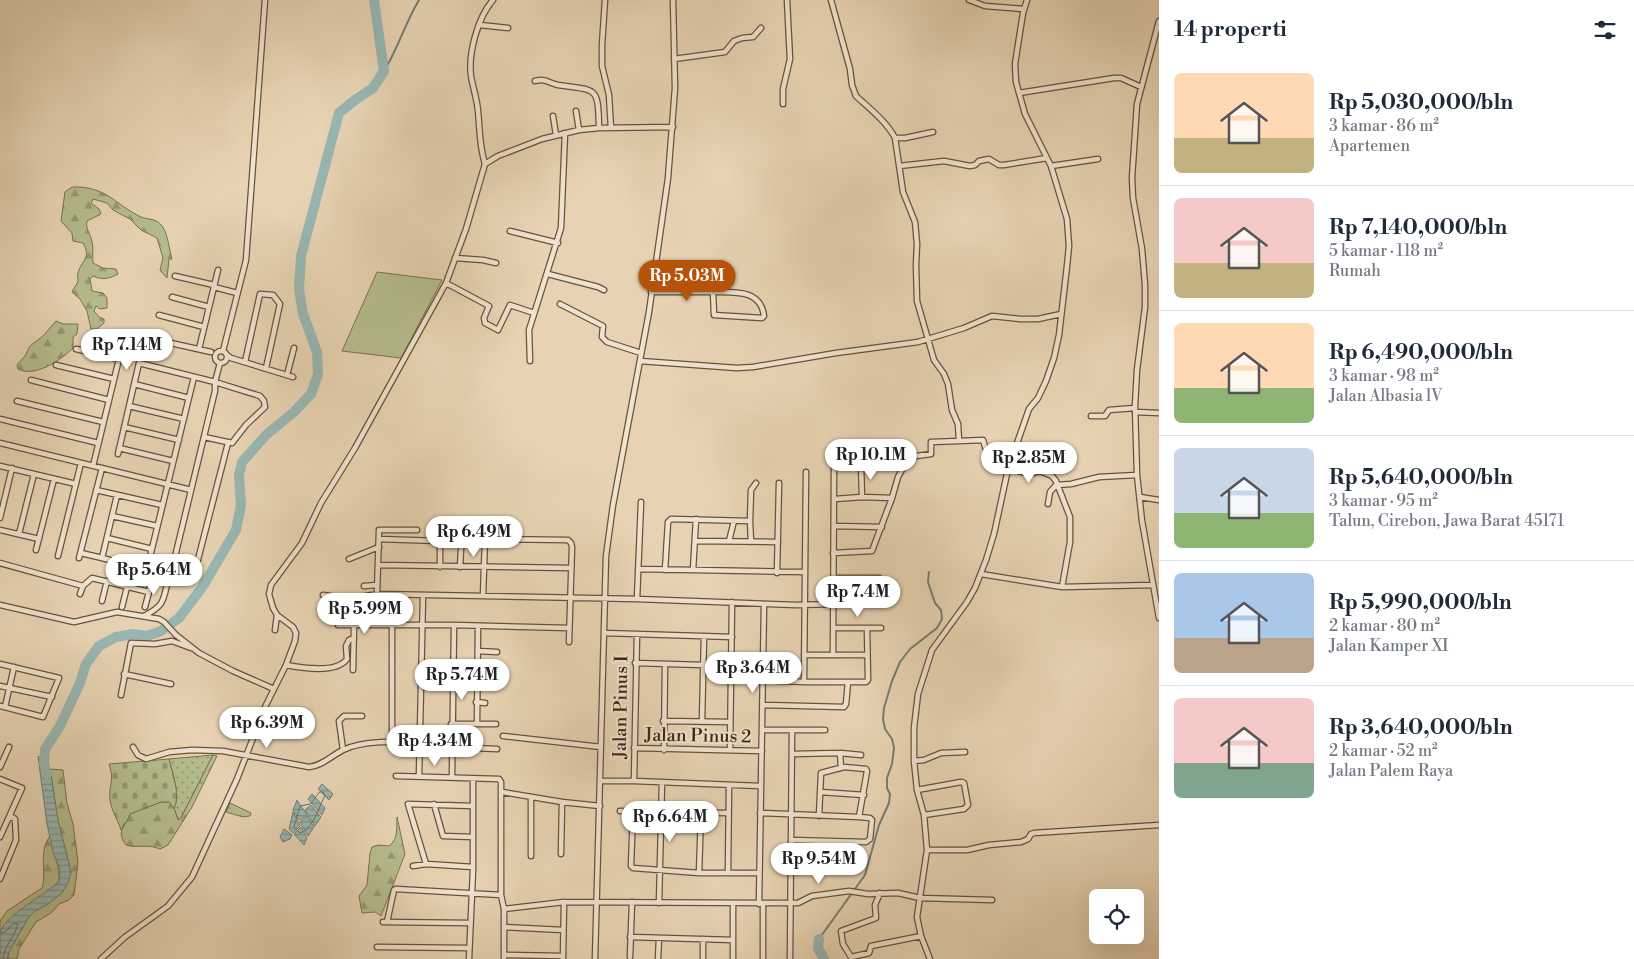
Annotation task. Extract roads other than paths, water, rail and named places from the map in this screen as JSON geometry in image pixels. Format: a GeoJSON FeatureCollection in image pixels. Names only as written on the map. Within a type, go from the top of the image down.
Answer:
{"type":"FeatureCollection","features":[{"type":"Feature","properties":{"kind":"street"},"geometry":{"type":"LineString","coordinates":[[223,350],[246,260],[265,0]]}},
{"type":"Feature","properties":{"kind":"street"},"geometry":{"type":"LineString","coordinates":[[486,0],[488,6]]}},
{"type":"Feature","properties":{"kind":"street"},"geometry":{"type":"LineString","coordinates":[[485,164],[480,147],[478,112],[470,68],[474,41],[482,15],[493,0]]}},
{"type":"Feature","properties":{"kind":"street"},"geometry":{"type":"LineString","coordinates":[[605,0],[602,66],[609,95],[612,128]]}},
{"type":"Feature","properties":{"kind":"street"},"geometry":{"type":"LineString","coordinates":[[595,959],[604,599],[609,528],[640,361],[663,221],[673,127],[674,0]]}},
{"type":"Feature","properties":{"kind":"street"},"geometry":{"type":"LineString","coordinates":[[783,104],[784,89],[790,63],[787,0]]}},
{"type":"Feature","properties":{"kind":"street"},"geometry":{"type":"LineString","coordinates":[[831,0],[850,69],[854,92],[892,132],[895,138],[903,192],[915,222],[918,244],[916,265],[917,301],[934,360],[944,374],[948,384],[952,410],[958,424],[959,441]]}},
{"type":"Feature","properties":{"kind":"street"},"geometry":{"type":"LineString","coordinates":[[969,0],[985,6],[1023,11]]}},
{"type":"Feature","properties":{"kind":"street"},"geometry":{"type":"LineString","coordinates":[[930,959],[920,936],[918,917],[927,850],[924,815],[917,790],[914,761],[914,728],[918,694],[929,656],[934,646],[967,602],[981,574],[994,534],[1008,469],[1029,409],[1038,398],[1054,358],[1059,335],[1069,246],[1067,219],[1048,158],[1025,114],[1016,82],[1015,64],[1026,0]]}},
{"type":"Feature","properties":{"kind":"street"},"geometry":{"type":"LineString","coordinates":[[1159,21],[1137,104],[1132,178],[1133,198],[1142,248],[1145,307],[1131,409],[1133,476],[1140,498],[1147,586],[1159,618]]}},
{"type":"Feature","properties":{"kind":"street"},"geometry":{"type":"LineString","coordinates":[[480,25],[508,28]]}},
{"type":"Feature","properties":{"kind":"street"},"geometry":{"type":"LineString","coordinates":[[674,59],[725,52],[734,41],[753,37],[761,28]]}},
{"type":"Feature","properties":{"kind":"street"},"geometry":{"type":"LineString","coordinates":[[1018,93],[1114,78],[1121,78],[1141,87]]}},
{"type":"Feature","properties":{"kind":"street"},"geometry":{"type":"LineString","coordinates":[[535,81],[543,79],[557,85],[585,88],[591,91],[598,100],[599,128]]}},
{"type":"Feature","properties":{"kind":"street"},"geometry":{"type":"LineString","coordinates":[[576,111],[578,130]]}},
{"type":"Feature","properties":{"kind":"street"},"geometry":{"type":"LineString","coordinates":[[553,116],[556,135]]}},
{"type":"Feature","properties":{"kind":"street"},"geometry":{"type":"LineString","coordinates":[[275,630],[277,615],[270,598],[271,585],[302,543],[321,503],[355,448],[446,283],[485,164],[505,152],[556,135],[578,130],[673,127]]}},
{"type":"Feature","properties":{"kind":"street"},"geometry":{"type":"LineString","coordinates":[[895,138],[905,138],[933,132]]}},
{"type":"Feature","properties":{"kind":"street"},"geometry":{"type":"LineString","coordinates":[[530,361],[529,330],[558,242],[562,214],[565,133]]}},
{"type":"Feature","properties":{"kind":"street"},"geometry":{"type":"LineString","coordinates":[[899,166],[944,161],[972,166],[979,161],[990,159],[999,165],[1004,165],[1048,158]]}},
{"type":"Feature","properties":{"kind":"street"},"geometry":{"type":"LineString","coordinates":[[1050,166],[1098,158]]}},
{"type":"Feature","properties":{"kind":"street"},"geometry":{"type":"LineString","coordinates":[[510,231],[558,242]]}},
{"type":"Feature","properties":{"kind":"street"},"geometry":{"type":"LineString","coordinates":[[455,258],[496,263]]}},
{"type":"Feature","properties":{"kind":"street"},"geometry":{"type":"LineString","coordinates":[[199,349],[218,270]]}},
{"type":"Feature","properties":{"kind":"street"},"geometry":{"type":"LineString","coordinates":[[548,274],[604,290]]}},
{"type":"Feature","properties":{"kind":"street"},"geometry":{"type":"LineString","coordinates":[[175,276],[237,293]]}},
{"type":"Feature","properties":{"kind":"street"},"geometry":{"type":"LineString","coordinates":[[446,283],[489,306],[484,318],[485,323],[498,330],[510,305],[534,313]]}},
{"type":"Feature","properties":{"kind":"street"},"geometry":{"type":"LineString","coordinates":[[651,292],[713,292],[749,294],[754,297],[764,316],[762,318],[714,315],[713,292]]}},
{"type":"Feature","properties":{"kind":"street"},"geometry":{"type":"LineString","coordinates":[[245,362],[260,294],[273,295],[280,304],[266,368]]}},
{"type":"Feature","properties":{"kind":"street"},"geometry":{"type":"LineString","coordinates":[[172,297],[209,307]]}},
{"type":"Feature","properties":{"kind":"street"},"geometry":{"type":"LineString","coordinates":[[560,304],[602,325],[604,327],[602,337],[607,342],[641,353]]}},
{"type":"Feature","properties":{"kind":"street"},"geometry":{"type":"LineString","coordinates":[[640,361],[732,367],[756,366],[906,344],[952,332],[996,316],[1029,319],[1061,314]]}},
{"type":"Feature","properties":{"kind":"street"},"geometry":{"type":"LineString","coordinates":[[159,315],[204,327]]}},
{"type":"Feature","properties":{"kind":"street"},"geometry":{"type":"LineString","coordinates":[[135,335],[212,352]]}},
{"type":"Feature","properties":{"kind":"street"},"geometry":{"type":"LineString","coordinates":[[287,375],[294,348]]}},
{"type":"Feature","properties":{"kind":"street"},"geometry":{"type":"LineString","coordinates":[[76,349],[119,359],[93,466]]}},
{"type":"Feature","properties":{"kind":"street"},"geometry":{"type":"LineString","coordinates":[[223,350],[231,358],[293,377]]}},
{"type":"Feature","properties":{"kind":"street"},"geometry":{"type":"LineString","coordinates":[[220,363],[216,360],[215,355],[218,351],[223,350]]}},
{"type":"Feature","properties":{"kind":"street"},"geometry":{"type":"LineString","coordinates":[[220,363],[226,361],[227,355]]}},
{"type":"Feature","properties":{"kind":"street"},"geometry":{"type":"LineString","coordinates":[[118,454],[139,363],[215,382],[260,396],[264,401],[265,407],[246,425],[232,443],[204,437]]}},
{"type":"Feature","properties":{"kind":"street"},"geometry":{"type":"LineString","coordinates":[[220,363],[215,382],[216,391],[173,565],[178,572],[192,575],[197,565],[228,443]]}},
{"type":"Feature","properties":{"kind":"street"},"geometry":{"type":"LineString","coordinates":[[56,365],[114,379]]}},
{"type":"Feature","properties":{"kind":"street"},"geometry":{"type":"LineString","coordinates":[[147,568],[194,377]]}},
{"type":"Feature","properties":{"kind":"street"},"geometry":{"type":"LineString","coordinates":[[31,380],[109,400]]}},
{"type":"Feature","properties":{"kind":"street"},"geometry":{"type":"LineString","coordinates":[[134,384],[189,398]]}},
{"type":"Feature","properties":{"kind":"street"},"geometry":{"type":"LineString","coordinates":[[17,401],[103,422]]}},
{"type":"Feature","properties":{"kind":"street"},"geometry":{"type":"LineString","coordinates":[[129,406],[184,419]]}},
{"type":"Feature","properties":{"kind":"street"},"geometry":{"type":"LineString","coordinates":[[1090,416],[1105,416],[1109,410],[1131,409],[1159,413]]}},
{"type":"Feature","properties":{"kind":"street"},"geometry":{"type":"LineString","coordinates":[[0,419],[98,443]]}},
{"type":"Feature","properties":{"kind":"street"},"geometry":{"type":"LineString","coordinates":[[124,427],[179,440]]}},
{"type":"Feature","properties":{"kind":"street"},"geometry":{"type":"LineString","coordinates":[[833,553],[871,552],[882,527],[898,477],[910,456],[931,454],[931,442],[983,440],[989,463],[1030,474],[1040,471],[1052,476],[1058,484],[1069,514],[1070,528],[1069,552],[1062,586]]}},
{"type":"Feature","properties":{"kind":"street"},"geometry":{"type":"LineString","coordinates":[[0,443],[191,490]]}},
{"type":"Feature","properties":{"kind":"street"},"geometry":{"type":"LineString","coordinates":[[119,448],[173,461]]}},
{"type":"Feature","properties":{"kind":"street"},"geometry":{"type":"LineString","coordinates":[[58,556],[81,463]]}},
{"type":"Feature","properties":{"kind":"street"},"geometry":{"type":"LineString","coordinates":[[861,465],[862,497]]}},
{"type":"Feature","properties":{"kind":"street"},"geometry":{"type":"LineString","coordinates":[[0,466],[76,484]]}},
{"type":"Feature","properties":{"kind":"street"},"geometry":{"type":"LineString","coordinates":[[0,518],[12,468]]}},
{"type":"Feature","properties":{"kind":"street"},"geometry":{"type":"LineString","coordinates":[[102,468],[80,556],[102,558],[147,568],[163,574],[168,580]]}},
{"type":"Feature","properties":{"kind":"street"},"geometry":{"type":"LineString","coordinates":[[833,655],[834,468]]}},
{"type":"Feature","properties":{"kind":"street"},"geometry":{"type":"LineString","coordinates":[[804,682],[806,472]]}},
{"type":"Feature","properties":{"kind":"street"},"geometry":{"type":"LineString","coordinates":[[18,534],[34,474]]}},
{"type":"Feature","properties":{"kind":"street"},"geometry":{"type":"LineString","coordinates":[[1048,504],[1050,492],[1058,484],[1071,484],[1099,477],[1133,476]]}},
{"type":"Feature","properties":{"kind":"street"},"geometry":{"type":"LineString","coordinates":[[36,550],[54,479]]}},
{"type":"Feature","properties":{"kind":"street"},"geometry":{"type":"LineString","coordinates":[[751,542],[751,490],[756,483]]}},
{"type":"Feature","properties":{"kind":"street"},"geometry":{"type":"LineString","coordinates":[[777,573],[778,483]]}},
{"type":"Feature","properties":{"kind":"street"},"geometry":{"type":"LineString","coordinates":[[0,488],[7,490]]}},
{"type":"Feature","properties":{"kind":"street"},"geometry":{"type":"LineString","coordinates":[[96,490],[162,505]]}},
{"type":"Feature","properties":{"kind":"street"},"geometry":{"type":"LineString","coordinates":[[102,558],[117,495]]}},
{"type":"Feature","properties":{"kind":"street"},"geometry":{"type":"LineString","coordinates":[[834,500],[862,497],[892,498]]}},
{"type":"Feature","properties":{"kind":"street"},"geometry":{"type":"LineString","coordinates":[[1140,498],[1159,500]]}},
{"type":"Feature","properties":{"kind":"street"},"geometry":{"type":"LineString","coordinates":[[637,599],[641,502]]}},
{"type":"Feature","properties":{"kind":"street"},"geometry":{"type":"LineString","coordinates":[[112,516],[157,526]]}},
{"type":"Feature","properties":{"kind":"street"},"geometry":{"type":"LineString","coordinates":[[666,570],[668,522],[671,519],[750,521]]}},
{"type":"Feature","properties":{"kind":"street"},"geometry":{"type":"LineString","coordinates":[[693,570],[696,519]]}},
{"type":"Feature","properties":{"kind":"street"},"geometry":{"type":"LineString","coordinates":[[729,541],[734,521]]}},
{"type":"Feature","properties":{"kind":"street"},"geometry":{"type":"LineString","coordinates":[[834,526],[882,527]]}},
{"type":"Feature","properties":{"kind":"street"},"geometry":{"type":"LineString","coordinates":[[0,530],[39,540]]}},
{"type":"Feature","properties":{"kind":"street"},"geometry":{"type":"LineString","coordinates":[[377,594],[379,530],[417,530]]}},
{"type":"Feature","properties":{"kind":"street"},"geometry":{"type":"LineString","coordinates":[[460,567],[462,531]]}},
{"type":"Feature","properties":{"kind":"street"},"geometry":{"type":"LineString","coordinates":[[107,538],[152,548]]}},
{"type":"Feature","properties":{"kind":"street"},"geometry":{"type":"LineString","coordinates":[[379,539],[438,541],[440,546],[440,566]]}},
{"type":"Feature","properties":{"kind":"street"},"geometry":{"type":"LineString","coordinates":[[483,596],[484,540],[568,540],[572,545],[569,642]]}},
{"type":"Feature","properties":{"kind":"street"},"geometry":{"type":"LineString","coordinates":[[695,541],[778,542]]}},
{"type":"Feature","properties":{"kind":"street"},"geometry":{"type":"LineString","coordinates":[[349,559],[379,546]]}},
{"type":"Feature","properties":{"kind":"street"},"geometry":{"type":"LineString","coordinates":[[0,563],[83,586]]}},
{"type":"Feature","properties":{"kind":"street"},"geometry":{"type":"LineString","coordinates":[[163,574],[166,567],[173,565]]}},
{"type":"Feature","properties":{"kind":"street"},"geometry":{"type":"LineString","coordinates":[[378,565],[571,568]]}},
{"type":"Feature","properties":{"kind":"street"},"geometry":{"type":"LineString","coordinates":[[638,569],[777,573],[805,572]]}},
{"type":"Feature","properties":{"kind":"street"},"geometry":{"type":"LineString","coordinates":[[145,607],[153,571]]}},
{"type":"Feature","properties":{"kind":"street"},"geometry":{"type":"LineString","coordinates":[[168,580],[175,579],[178,572]]}},
{"type":"Feature","properties":{"kind":"street"},"geometry":{"type":"LineString","coordinates":[[981,574],[1062,586],[1147,586]]}},
{"type":"Feature","properties":{"kind":"street"},"geometry":{"type":"LineString","coordinates":[[80,594],[83,586],[92,578],[148,592]]}},
{"type":"Feature","properties":{"kind":"street"},"geometry":{"type":"LineString","coordinates":[[834,578],[879,578]]}},
{"type":"Feature","properties":{"kind":"street"},"geometry":{"type":"LineString","coordinates":[[144,616],[163,602],[168,580]]}},
{"type":"Feature","properties":{"kind":"street"},"geometry":{"type":"LineString","coordinates":[[102,601],[106,581]]}},
{"type":"Feature","properties":{"kind":"street"},"geometry":{"type":"LineString","coordinates":[[364,586],[377,585]]}},
{"type":"Feature","properties":{"kind":"street"},"geometry":{"type":"LineString","coordinates":[[122,607],[127,586]]}},
{"type":"Feature","properties":{"kind":"street"},"geometry":{"type":"LineString","coordinates":[[324,595],[350,599],[377,594],[637,599],[805,605],[878,603]]}},
{"type":"Feature","properties":{"kind":"street"},"geometry":{"type":"LineString","coordinates":[[419,776],[423,595]]}},
{"type":"Feature","properties":{"kind":"street"},"geometry":{"type":"LineString","coordinates":[[730,750],[732,602]]}},
{"type":"Feature","properties":{"kind":"street"},"geometry":{"type":"LineString","coordinates":[[762,959],[759,873],[764,604]]}},
{"type":"Feature","properties":{"kind":"street"},"geometry":{"type":"LineString","coordinates":[[0,605],[74,622],[117,612],[159,618],[192,649]]}},
{"type":"Feature","properties":{"kind":"street"},"geometry":{"type":"LineString","coordinates":[[101,959],[125,937],[168,906],[192,877],[247,755],[266,705],[286,665],[295,641],[296,633],[291,625],[277,615]]}},
{"type":"Feature","properties":{"kind":"street"},"geometry":{"type":"LineString","coordinates":[[338,625],[392,624],[569,628]]}},
{"type":"Feature","properties":{"kind":"street"},"geometry":{"type":"LineString","coordinates":[[392,624],[392,743]]}},
{"type":"Feature","properties":{"kind":"street"},"geometry":{"type":"LineString","coordinates":[[452,777],[451,724],[454,625]]}},
{"type":"Feature","properties":{"kind":"street"},"geometry":{"type":"LineString","coordinates":[[353,670],[354,626]]}},
{"type":"Feature","properties":{"kind":"street"},"geometry":{"type":"LineString","coordinates":[[476,724],[478,626]]}},
{"type":"Feature","properties":{"kind":"street"},"geometry":{"type":"LineString","coordinates":[[834,628],[882,628]]}},
{"type":"Feature","properties":{"kind":"street"},"geometry":{"type":"LineString","coordinates":[[763,680],[866,682],[867,628]]}},
{"type":"Feature","properties":{"kind":"street"},"geometry":{"type":"LineString","coordinates":[[604,633],[732,638]]}},
{"type":"Feature","properties":{"kind":"street","name":"Jalan Pinus I"},"geometry":{"type":"LineString","coordinates":[[634,780],[637,634]]}},
{"type":"Feature","properties":{"kind":"street"},"geometry":{"type":"LineString","coordinates":[[702,721],[704,636]]}},
{"type":"Feature","properties":{"kind":"street"},"geometry":{"type":"LineString","coordinates":[[286,665],[320,668],[339,665],[347,659],[346,646],[349,640],[354,638]]}},
{"type":"Feature","properties":{"kind":"street"},"geometry":{"type":"LineString","coordinates":[[121,696],[129,648],[132,643],[155,644],[175,641],[274,690]]}},
{"type":"Feature","properties":{"kind":"street"},"geometry":{"type":"LineString","coordinates":[[478,651],[497,652]]}},
{"type":"Feature","properties":{"kind":"street"},"geometry":{"type":"LineString","coordinates":[[804,655],[866,656]]}},
{"type":"Feature","properties":{"kind":"street"},"geometry":{"type":"LineString","coordinates":[[0,664],[14,667],[59,678],[43,717],[3,707],[14,667]]}},
{"type":"Feature","properties":{"kind":"street"},"geometry":{"type":"LineString","coordinates":[[635,664],[703,665]]}},
{"type":"Feature","properties":{"kind":"street"},"geometry":{"type":"LineString","coordinates":[[664,750],[665,664]]}},
{"type":"Feature","properties":{"kind":"street"},"geometry":{"type":"LineString","coordinates":[[124,674],[172,684]]}},
{"type":"Feature","properties":{"kind":"street"},"geometry":{"type":"LineString","coordinates":[[763,705],[844,707],[846,704],[848,682]]}},
{"type":"Feature","properties":{"kind":"street"},"geometry":{"type":"LineString","coordinates":[[0,686],[52,697]]}},
{"type":"Feature","properties":{"kind":"street"},"geometry":{"type":"LineString","coordinates":[[476,702],[485,703]]}},
{"type":"Feature","properties":{"kind":"street"},"geometry":{"type":"LineString","coordinates":[[343,750],[339,721],[344,716],[362,716]]}},
{"type":"Feature","properties":{"kind":"street"},"geometry":{"type":"LineString","coordinates":[[663,721],[730,722]]}},
{"type":"Feature","properties":{"kind":"street"},"geometry":{"type":"LineString","coordinates":[[451,724],[496,724]]}},
{"type":"Feature","properties":{"kind":"street"},"geometry":{"type":"LineString","coordinates":[[258,726],[283,731]]}},
{"type":"Feature","properties":{"kind":"street"},"geometry":{"type":"LineString","coordinates":[[762,730],[825,730]]}},
{"type":"Feature","properties":{"kind":"street"},"geometry":{"type":"LineString","coordinates":[[790,959],[792,730]]}},
{"type":"Feature","properties":{"kind":"street"},"geometry":{"type":"LineString","coordinates":[[503,736],[601,747]]}},
{"type":"Feature","properties":{"kind":"street"},"geometry":{"type":"LineString","coordinates":[[133,747],[138,755],[146,759],[169,752],[192,750],[223,751],[313,767],[343,750],[362,744],[419,744]]}},
{"type":"Feature","properties":{"kind":"street"},"geometry":{"type":"LineString","coordinates":[[0,768],[9,747]]}},
{"type":"Feature","properties":{"kind":"street"},"geometry":{"type":"LineString","coordinates":[[452,747],[497,749]]}},
{"type":"Feature","properties":{"kind":"street","name":"Jalan Pinus 2"},"geometry":{"type":"LineString","coordinates":[[634,748],[762,751]]}},
{"type":"Feature","properties":{"kind":"street"},"geometry":{"type":"LineString","coordinates":[[914,761],[924,760],[941,753],[965,752]]}},
{"type":"Feature","properties":{"kind":"street"},"geometry":{"type":"LineString","coordinates":[[793,754],[861,755]]}},
{"type":"Feature","properties":{"kind":"street"},"geometry":{"type":"LineString","coordinates":[[840,754],[841,768]]}},
{"type":"Feature","properties":{"kind":"street"},"geometry":{"type":"LineString","coordinates":[[819,816],[821,773],[846,767],[866,769],[864,795],[859,817]]}},
{"type":"Feature","properties":{"kind":"street"},"geometry":{"type":"LineString","coordinates":[[396,776],[452,777],[499,780],[501,782],[501,895],[504,909],[504,957],[563,958],[564,902]]}},
{"type":"Feature","properties":{"kind":"street"},"geometry":{"type":"LineString","coordinates":[[0,779],[22,788],[10,816],[2,827],[0,837]]}},
{"type":"Feature","properties":{"kind":"street"},"geometry":{"type":"LineString","coordinates":[[469,959],[473,867],[473,779]]}},
{"type":"Feature","properties":{"kind":"street"},"geometry":{"type":"LineString","coordinates":[[600,781],[634,780],[760,786]]}},
{"type":"Feature","properties":{"kind":"street"},"geometry":{"type":"LineString","coordinates":[[659,903],[662,782]]}},
{"type":"Feature","properties":{"kind":"street"},"geometry":{"type":"LineString","coordinates":[[917,790],[964,783],[968,805],[964,809],[924,815]]}},
{"type":"Feature","properties":{"kind":"street"},"geometry":{"type":"LineString","coordinates":[[728,873],[729,785]]}},
{"type":"Feature","properties":{"kind":"street"},"geometry":{"type":"LineString","coordinates":[[502,792],[531,798],[600,806]]}},
{"type":"Feature","properties":{"kind":"street"},"geometry":{"type":"LineString","coordinates":[[820,792],[864,795]]}},
{"type":"Feature","properties":{"kind":"street"},"geometry":{"type":"LineString","coordinates":[[531,798],[531,856]]}},
{"type":"Feature","properties":{"kind":"street"},"geometry":{"type":"LineString","coordinates":[[561,854],[562,802]]}},
{"type":"Feature","properties":{"kind":"street"},"geometry":{"type":"LineString","coordinates":[[426,864],[408,804],[473,806]]}},
{"type":"Feature","properties":{"kind":"street"},"geometry":{"type":"LineString","coordinates":[[434,804],[443,836],[473,837]]}},
{"type":"Feature","properties":{"kind":"street"},"geometry":{"type":"LineString","coordinates":[[620,811],[728,814]]}},
{"type":"Feature","properties":{"kind":"street"},"geometry":{"type":"LineString","coordinates":[[633,812],[633,868],[759,873]]}},
{"type":"Feature","properties":{"kind":"street"},"geometry":{"type":"LineString","coordinates":[[699,872],[701,812]]}},
{"type":"Feature","properties":{"kind":"street"},"geometry":{"type":"LineString","coordinates":[[760,813],[859,817],[872,820],[868,841],[791,840]]}},
{"type":"Feature","properties":{"kind":"street"},"geometry":{"type":"LineString","coordinates":[[0,879],[16,840],[15,819],[10,816]]}},
{"type":"Feature","properties":{"kind":"street"},"geometry":{"type":"LineString","coordinates":[[927,850],[967,850],[989,845],[1021,842],[1028,839],[1034,833],[1159,825]]}},
{"type":"Feature","properties":{"kind":"street"},"geometry":{"type":"LineString","coordinates":[[413,866],[426,864],[473,867]]}},
{"type":"Feature","properties":{"kind":"street"},"geometry":{"type":"LineString","coordinates":[[470,923],[385,922],[394,890],[396,889],[501,895]]}},
{"type":"Feature","properties":{"kind":"street"},"geometry":{"type":"LineString","coordinates":[[504,909],[564,902],[791,903],[802,902],[812,896],[849,891],[860,893],[898,893],[920,898],[992,900]]}},
{"type":"Feature","properties":{"kind":"street"},"geometry":{"type":"LineString","coordinates":[[880,893],[875,905],[876,918],[841,931],[843,944],[851,957],[869,953],[871,946],[920,936]]}},
{"type":"Feature","properties":{"kind":"street"},"geometry":{"type":"LineString","coordinates":[[630,957],[632,902]]}},
{"type":"Feature","properties":{"kind":"street"},"geometry":{"type":"LineString","coordinates":[[732,959],[733,904]]}},
{"type":"Feature","properties":{"kind":"street"},"geometry":{"type":"LineString","coordinates":[[504,927],[563,930]]}},
{"type":"Feature","properties":{"kind":"street"},"geometry":{"type":"LineString","coordinates":[[630,937],[733,940]]}},
{"type":"Feature","properties":{"kind":"street"},"geometry":{"type":"LineString","coordinates":[[658,959],[659,938]]}},
{"type":"Feature","properties":{"kind":"street"},"geometry":{"type":"LineString","coordinates":[[703,939],[703,959]]}},
{"type":"Feature","properties":{"kind":"street"},"geometry":{"type":"LineString","coordinates":[[377,947],[469,948]]}},
{"type":"Feature","properties":{"kind":"water"},"geometry":{"type":"Polygon","coordinates":[[[38,756],[50,769],[58,820],[71,872],[69,881],[62,893],[28,918],[7,959],[0,959],[0,932],[3,926],[17,912],[59,882],[60,870],[53,852],[47,824],[38,756]]]}},
{"type":"Feature","properties":{"kind":"water"},"geometry":{"type":"Polygon","coordinates":[[[322,784],[333,794],[329,800],[318,789],[322,784]]]}},
{"type":"Feature","properties":{"kind":"water"},"geometry":{"type":"Polygon","coordinates":[[[312,794],[325,808],[322,815],[308,799],[312,794]]]}},
{"type":"Feature","properties":{"kind":"water"},"geometry":{"type":"Polygon","coordinates":[[[297,800],[307,815],[299,820],[293,810],[297,800]]]}},
{"type":"Feature","properties":{"kind":"water"},"geometry":{"type":"Polygon","coordinates":[[[311,805],[321,817],[315,826],[305,810],[311,805]]]}},
{"type":"Feature","properties":{"kind":"water"},"geometry":{"type":"Polygon","coordinates":[[[293,812],[300,826],[293,833],[289,829],[293,812]]]}},
{"type":"Feature","properties":{"kind":"water"},"geometry":{"type":"Polygon","coordinates":[[[307,816],[314,827],[308,836],[300,822],[307,816]]]}},
{"type":"Feature","properties":{"kind":"water"},"geometry":{"type":"Polygon","coordinates":[[[301,827],[307,838],[304,845],[294,834],[301,827]]]}},
{"type":"Feature","properties":{"kind":"water"},"geometry":{"type":"Polygon","coordinates":[[[284,829],[292,835],[290,839],[283,842],[280,837],[284,829]]]}},
{"type":"Feature","properties":{"kind":"waterway"},"geometry":{"type":"LineString","coordinates":[[47,774],[44,763],[45,749],[60,726],[80,683],[86,664],[99,646],[116,637],[133,634],[147,636],[161,631],[179,618],[203,586],[236,530],[241,505],[239,475],[242,462],[266,435],[294,412],[311,394],[318,374],[317,352],[303,314],[299,289],[301,256],[339,113],[373,88],[384,71],[374,0]]}},
{"type":"Feature","properties":{"kind":"waterway"},"geometry":{"type":"LineString","coordinates":[[384,71],[419,0]]}},
{"type":"Feature","properties":{"kind":"waterway"},"geometry":{"type":"LineString","coordinates":[[819,939],[865,875],[879,825],[889,803],[890,794],[887,788],[887,778],[892,764],[894,748],[892,739],[885,729],[883,719],[884,708],[900,662],[910,649],[937,628],[942,619],[941,610],[935,603],[928,582],[929,572]]}},
{"type":"Feature","properties":{"kind":"waterway"},"geometry":{"type":"LineString","coordinates":[[819,939],[818,948],[824,959]]}}]}
